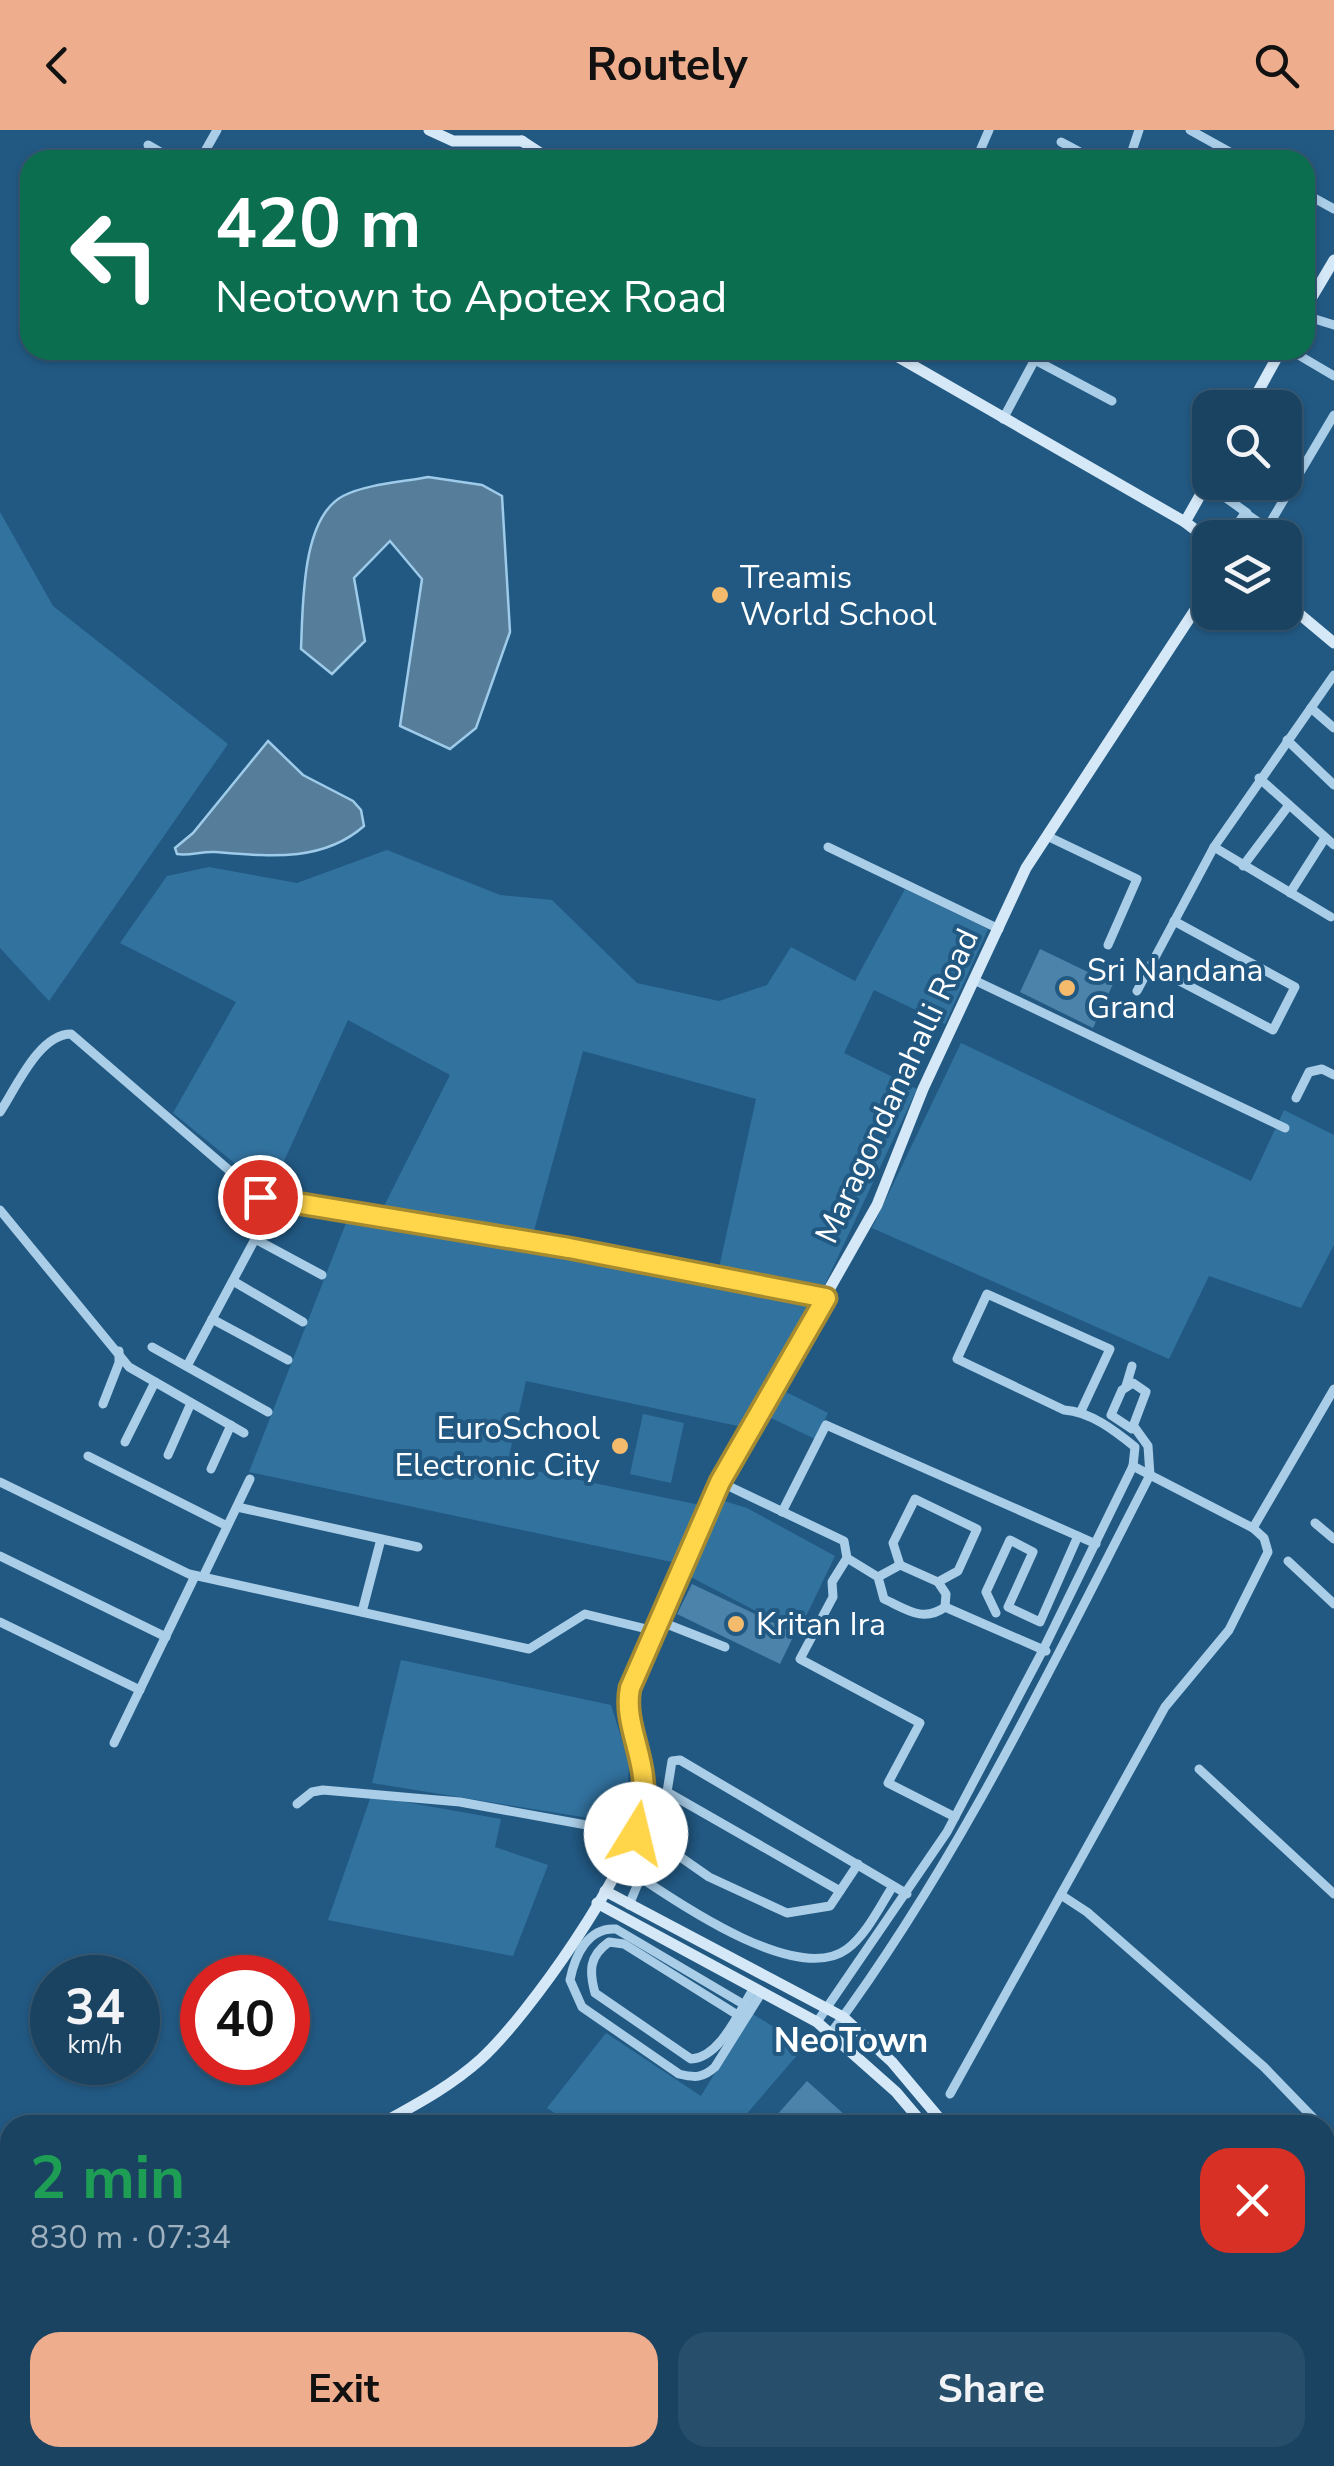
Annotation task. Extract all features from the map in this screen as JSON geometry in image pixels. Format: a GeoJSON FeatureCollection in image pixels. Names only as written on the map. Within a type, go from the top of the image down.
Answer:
{"type":"FeatureCollection","features":[{"type":"Feature","properties":{"kind":"street"},"geometry":{"type":"LineString","coordinates":[[429,130],[453,141],[524,135]]}},
{"type":"Feature","properties":{"kind":"street"},"geometry":{"type":"LineString","coordinates":[[1190,130],[1226,150]]}},
{"type":"Feature","properties":{"kind":"street"},"geometry":{"type":"LineString","coordinates":[[1061,142],[1076,150]]}},
{"type":"Feature","properties":{"kind":"street"},"geometry":{"type":"LineString","coordinates":[[148,145],[157,150]]}},
{"type":"Feature","properties":{"kind":"street"},"geometry":{"type":"LineString","coordinates":[[1315,295],[1334,260]]}},
{"type":"Feature","properties":{"kind":"street"},"geometry":{"type":"LineString","coordinates":[[1322,319],[1334,308]]}},
{"type":"Feature","properties":{"kind":"street"},"geometry":{"type":"LineString","coordinates":[[1315,317],[1334,325]]}},
{"type":"Feature","properties":{"kind":"street"},"geometry":{"type":"LineString","coordinates":[[905,360],[1192,527]]}},
{"type":"Feature","properties":{"kind":"street"},"geometry":{"type":"LineString","coordinates":[[1003,419],[1035,360]]}},
{"type":"Feature","properties":{"kind":"street"},"geometry":{"type":"LineString","coordinates":[[1046,360],[1112,401]]}},
{"type":"Feature","properties":{"kind":"street"},"geometry":{"type":"LineString","coordinates":[[1259,390],[1275,360]]}},
{"type":"Feature","properties":{"kind":"street"},"geometry":{"type":"LineString","coordinates":[[1307,360],[1334,376]]}},
{"type":"Feature","properties":{"kind":"street"},"geometry":{"type":"LineString","coordinates":[[1229,500],[1262,524],[1270,523],[1334,416]]}},
{"type":"Feature","properties":{"kind":"street"},"geometry":{"type":"LineString","coordinates":[[1185,522],[1198,500]]}},
{"type":"Feature","properties":{"kind":"street"},"geometry":{"type":"LineString","coordinates":[[1242,520],[1247,513]]}},
{"type":"Feature","properties":{"kind":"street","name":"Maragondanahalli Road"},"geometry":{"type":"LineString","coordinates":[[397,2115],[441,2092],[484,2057],[526,2009],[624,1862],[636,1834],[644,1778],[627,1704],[720,1482],[876,1205],[923,1089],[1026,868],[1192,614]]}},
{"type":"Feature","properties":{"kind":"street"},"geometry":{"type":"LineString","coordinates":[[1302,616],[1334,643]]}},
{"type":"Feature","properties":{"kind":"street"},"geometry":{"type":"LineString","coordinates":[[1137,991],[1214,847],[1334,676]]}},
{"type":"Feature","properties":{"kind":"street"},"geometry":{"type":"LineString","coordinates":[[1310,708],[1334,728]]}},
{"type":"Feature","properties":{"kind":"street"},"geometry":{"type":"LineString","coordinates":[[1287,740],[1334,785]]}},
{"type":"Feature","properties":{"kind":"street"},"geometry":{"type":"LineString","coordinates":[[1260,778],[1334,846]]}},
{"type":"Feature","properties":{"kind":"street"},"geometry":{"type":"LineString","coordinates":[[1243,866],[1289,804]]}},
{"type":"Feature","properties":{"kind":"street"},"geometry":{"type":"LineString","coordinates":[[1047,836],[1137,880],[1108,945]]}},
{"type":"Feature","properties":{"kind":"street"},"geometry":{"type":"LineString","coordinates":[[1290,893],[1326,838]]}},
{"type":"Feature","properties":{"kind":"street"},"geometry":{"type":"LineString","coordinates":[[828,847],[999,930]]}},
{"type":"Feature","properties":{"kind":"street"},"geometry":{"type":"LineString","coordinates":[[1214,847],[1330,917]]}},
{"type":"Feature","properties":{"kind":"street"},"geometry":{"type":"LineString","coordinates":[[1150,966],[1273,1030],[1295,987],[1174,921]]}},
{"type":"Feature","properties":{"kind":"street"},"geometry":{"type":"LineString","coordinates":[[976,981],[1285,1128]]}},
{"type":"Feature","properties":{"kind":"street"},"geometry":{"type":"LineString","coordinates":[[0,1112],[45,1046],[60,1034],[72,1034],[260,1197],[569,1248],[826,1298]]}},
{"type":"Feature","properties":{"kind":"street"},"geometry":{"type":"LineString","coordinates":[[1296,1098],[1309,1072],[1322,1069],[1334,1075]]}},
{"type":"Feature","properties":{"kind":"street"},"geometry":{"type":"LineString","coordinates":[[187,1366],[276,1200]]}},
{"type":"Feature","properties":{"kind":"street"},"geometry":{"type":"LineString","coordinates":[[0,1210],[129,1366],[244,1432]]}},
{"type":"Feature","properties":{"kind":"street"},"geometry":{"type":"LineString","coordinates":[[255,1239],[322,1275]]}},
{"type":"Feature","properties":{"kind":"street"},"geometry":{"type":"LineString","coordinates":[[233,1280],[303,1322]]}},
{"type":"Feature","properties":{"kind":"street"},"geometry":{"type":"LineString","coordinates":[[641,1878],[705,1917],[792,1958],[832,1957],[859,1938],[955,1817],[1044,1650],[1132,1466],[1135,1446],[1081,1411],[1064,1410],[958,1359],[987,1294],[1110,1349],[1081,1411]]}},
{"type":"Feature","properties":{"kind":"street"},"geometry":{"type":"LineString","coordinates":[[212,1319],[288,1360]]}},
{"type":"Feature","properties":{"kind":"street"},"geometry":{"type":"LineString","coordinates":[[152,1347],[268,1412]]}},
{"type":"Feature","properties":{"kind":"street"},"geometry":{"type":"LineString","coordinates":[[103,1404],[119,1363],[119,1351]]}},
{"type":"Feature","properties":{"kind":"street"},"geometry":{"type":"LineString","coordinates":[[831,2033],[915,1912],[1057,1656],[1150,1475],[1148,1446],[1135,1428],[1118,1423],[1111,1415],[1132,1366]]}},
{"type":"Feature","properties":{"kind":"street"},"geometry":{"type":"LineString","coordinates":[[125,1442],[155,1382]]}},
{"type":"Feature","properties":{"kind":"street"},"geometry":{"type":"LineString","coordinates":[[1126,1386],[1140,1386],[1146,1392],[1135,1428]]}},
{"type":"Feature","properties":{"kind":"street"},"geometry":{"type":"LineString","coordinates":[[1254,1528],[1334,1390]]}},
{"type":"Feature","properties":{"kind":"street"},"geometry":{"type":"LineString","coordinates":[[168,1455],[190,1403]]}},
{"type":"Feature","properties":{"kind":"street"},"geometry":{"type":"LineString","coordinates":[[782,1512],[826,1425],[1096,1544]]}},
{"type":"Feature","properties":{"kind":"street"},"geometry":{"type":"LineString","coordinates":[[210,1469],[231,1426]]}},
{"type":"Feature","properties":{"kind":"street"},"geometry":{"type":"LineString","coordinates":[[88,1456],[228,1526]]}},
{"type":"Feature","properties":{"kind":"street"},"geometry":{"type":"LineString","coordinates":[[950,2094],[1165,1707],[1229,1630],[1268,1552],[1264,1538],[1254,1528],[1132,1466]]}},
{"type":"Feature","properties":{"kind":"street"},"geometry":{"type":"LineString","coordinates":[[114,1743],[250,1479]]}},
{"type":"Feature","properties":{"kind":"street"},"geometry":{"type":"LineString","coordinates":[[720,1482],[844,1541],[847,1558],[832,1582],[833,1597],[800,1659],[920,1723],[888,1783],[955,1817]]}},
{"type":"Feature","properties":{"kind":"street"},"geometry":{"type":"LineString","coordinates":[[1,1486],[199,1576],[529,1649],[585,1614],[657,1626],[725,1647]]}},
{"type":"Feature","properties":{"kind":"street"},"geometry":{"type":"LineString","coordinates":[[938,1582],[958,1570],[977,1529],[915,1500],[893,1544],[900,1565],[938,1582],[946,1594],[946,1608]]}},
{"type":"Feature","properties":{"kind":"street"},"geometry":{"type":"LineString","coordinates":[[237,1507],[418,1548]]}},
{"type":"Feature","properties":{"kind":"street"},"geometry":{"type":"LineString","coordinates":[[1315,1522],[1334,1539]]}},
{"type":"Feature","properties":{"kind":"street"},"geometry":{"type":"LineString","coordinates":[[1008,1607],[1040,1622],[1078,1536]]}},
{"type":"Feature","properties":{"kind":"street"},"geometry":{"type":"LineString","coordinates":[[362,1612],[381,1539]]}},
{"type":"Feature","properties":{"kind":"street"},"geometry":{"type":"LineString","coordinates":[[988,1627],[996,1613],[1008,1607],[1033,1552],[1010,1540],[986,1592],[996,1613]]}},
{"type":"Feature","properties":{"kind":"street"},"geometry":{"type":"LineString","coordinates":[[0,1556],[166,1637]]}},
{"type":"Feature","properties":{"kind":"street"},"geometry":{"type":"LineString","coordinates":[[847,1558],[878,1576],[884,1599],[920,1616],[934,1616],[946,1608]]}},
{"type":"Feature","properties":{"kind":"street"},"geometry":{"type":"LineString","coordinates":[[1288,1561],[1334,1604]]}},
{"type":"Feature","properties":{"kind":"street"},"geometry":{"type":"LineString","coordinates":[[878,1576],[900,1565]]}},
{"type":"Feature","properties":{"kind":"street"},"geometry":{"type":"LineString","coordinates":[[946,1608],[1057,1656]]}},
{"type":"Feature","properties":{"kind":"street"},"geometry":{"type":"LineString","coordinates":[[0,1622],[140,1690]]}},
{"type":"Feature","properties":{"kind":"street"},"geometry":{"type":"LineString","coordinates":[[628,1900],[656,1840],[672,1760],[680,1760],[899,1889]]}},
{"type":"Feature","properties":{"kind":"street"},"geometry":{"type":"LineString","coordinates":[[1198,1769],[1334,1894]]}},
{"type":"Feature","properties":{"kind":"street"},"geometry":{"type":"LineString","coordinates":[[297,1804],[312,1792],[324,1790],[460,1802],[636,1834]]}},
{"type":"Feature","properties":{"kind":"street"},"geometry":{"type":"LineString","coordinates":[[667,1792],[840,1892]]}},
{"type":"Feature","properties":{"kind":"street"},"geometry":{"type":"LineString","coordinates":[[656,1840],[710,1877],[787,1913],[830,1906],[858,1864]]}},
{"type":"Feature","properties":{"kind":"street"},"geometry":{"type":"LineString","coordinates":[[817,2022],[830,2009],[899,1889]]}},
{"type":"Feature","properties":{"kind":"street"},"geometry":{"type":"LineString","coordinates":[[604,1891],[628,1900],[842,2017],[892,2062],[937,2115]]}},
{"type":"Feature","properties":{"kind":"street"},"geometry":{"type":"LineString","coordinates":[[1062,1895],[1087,1912],[1264,2067],[1310,2115]]}},
{"type":"Feature","properties":{"kind":"street"},"geometry":{"type":"LineString","coordinates":[[597,1902],[817,2022],[910,2115]]}},
{"type":"Feature","properties":{"kind":"street"},"geometry":{"type":"LineString","coordinates":[[743,2004],[616,1929],[597,1931],[590,1938],[578,1954],[570,1980],[582,2007],[679,2074],[694,2078],[715,2067],[758,1990]]}},
{"type":"Feature","properties":{"kind":"street"},"geometry":{"type":"LineString","coordinates":[[736,2014],[624,1944],[609,1942],[593,1957],[589,1974],[595,1993],[684,2057],[698,2058],[710,2053],[743,2004],[758,1990]]}},
{"type":"Feature","properties":{"kind":"shaded area"},"geometry":{"type":"Polygon","coordinates":[[[428,477],[482,485],[502,496],[510,632],[476,728],[450,749],[400,726],[422,579],[390,541],[354,578],[365,641],[332,674],[301,649],[307,565],[319,523],[329,507],[362,489],[428,477]]]}},
{"type":"Feature","properties":{"kind":"shaded area"},"geometry":{"type":"Polygon","coordinates":[[[0,512],[53,606],[228,744],[49,1001],[0,948],[0,512]]]}},
{"type":"Feature","properties":{"kind":"shaded area"},"geometry":{"type":"Polygon","coordinates":[[[268,741],[303,775],[353,801],[361,810],[364,826],[348,838],[312,852],[177,854],[175,848],[193,833],[268,741]]]}},
{"type":"Feature","properties":{"kind":"shaded area"},"geometry":{"type":"Polygon","coordinates":[[[387,850],[500,895],[552,900],[637,983],[719,1001],[767,985],[791,947],[855,981],[905,889],[988,929],[945,1024],[874,990],[844,1053],[917,1089],[820,1295],[719,1268],[756,1099],[583,1051],[532,1238],[381,1212],[450,1075],[348,1020],[270,1192],[173,1113],[236,1002],[120,943],[167,876],[209,867],[297,883],[387,850]]]}},
{"type":"Feature","properties":{"kind":"shaded area"},"geometry":{"type":"Polygon","coordinates":[[[961,1043],[1251,1181],[1284,1110],[1334,1135],[1334,1245],[1301,1308],[1209,1276],[1169,1359],[872,1228],[961,1043]]]}},
{"type":"Feature","properties":{"kind":"shaded area"},"geometry":{"type":"Polygon","coordinates":[[[348,1218],[815,1302],[738,1426],[526,1381],[507,1465],[700,1505],[672,1562],[249,1472],[348,1218]]]}},
{"type":"Feature","properties":{"kind":"shaded area"},"geometry":{"type":"Polygon","coordinates":[[[782,1390],[828,1413],[815,1439],[769,1417],[782,1390]]]}},
{"type":"Feature","properties":{"kind":"shaded area"},"geometry":{"type":"Polygon","coordinates":[[[643,1414],[684,1423],[671,1483],[630,1474],[643,1414]]]}},
{"type":"Feature","properties":{"kind":"shaded area"},"geometry":{"type":"Polygon","coordinates":[[[721,1500],[747,1508],[835,1556],[798,1633],[687,1575],[721,1500]]]}},
{"type":"Feature","properties":{"kind":"shaded area"},"geometry":{"type":"Polygon","coordinates":[[[401,1660],[611,1705],[629,1763],[626,1824],[372,1783],[401,1660]]]}},
{"type":"Feature","properties":{"kind":"shaded area"},"geometry":{"type":"Polygon","coordinates":[[[371,1796],[501,1819],[495,1847],[548,1865],[513,1956],[328,1920],[371,1796]]]}},
{"type":"Feature","properties":{"kind":"shaded area"},"geometry":{"type":"Polygon","coordinates":[[[751,2013],[805,2046],[746,2115],[558,2115],[547,2108],[606,2033],[701,2096],[751,2013]]]}},
{"type":"Feature","properties":{"kind":"building","name":"Sri Nandana Grand"},"geometry":{"type":"Polygon","coordinates":[[[1040,949],[1113,984],[1093,1028],[1020,992],[1040,949]]]}},
{"type":"Feature","properties":{"kind":"building","name":"Kritan Ira"},"geometry":{"type":"Polygon","coordinates":[[[692,1584],[795,1633],[780,1664],[677,1614],[692,1584]]]}},
{"type":"Feature","properties":{"kind":"building"},"geometry":{"type":"Polygon","coordinates":[[[807,2081],[845,2115],[777,2115],[807,2081]]]}},
{"type":"Feature","properties":{"kind":"place","name":"Treamis World School"},"geometry":{"type":"Point","coordinates":[720,595]}},
{"type":"Feature","properties":{"kind":"place","name":"Sri Nandana Grand"},"geometry":{"type":"Point","coordinates":[1067,988]}},
{"type":"Feature","properties":{"kind":"place","name":"EuroSchool Electronic City"},"geometry":{"type":"Point","coordinates":[620,1446]}},
{"type":"Feature","properties":{"kind":"place","name":"Kritan Ira"},"geometry":{"type":"Point","coordinates":[736,1624]}},
{"type":"Feature","properties":{"kind":"district","name":"NeoTown"},"geometry":{"type":"Point","coordinates":[851,2040]}},
{"type":"Feature","properties":{"kind":"route"},"geometry":{"type":"LineString","coordinates":[[260,1197],[569,1248],[826,1298],[720,1482],[630,1688],[627,1704],[644,1778],[636,1834]]}}]}
